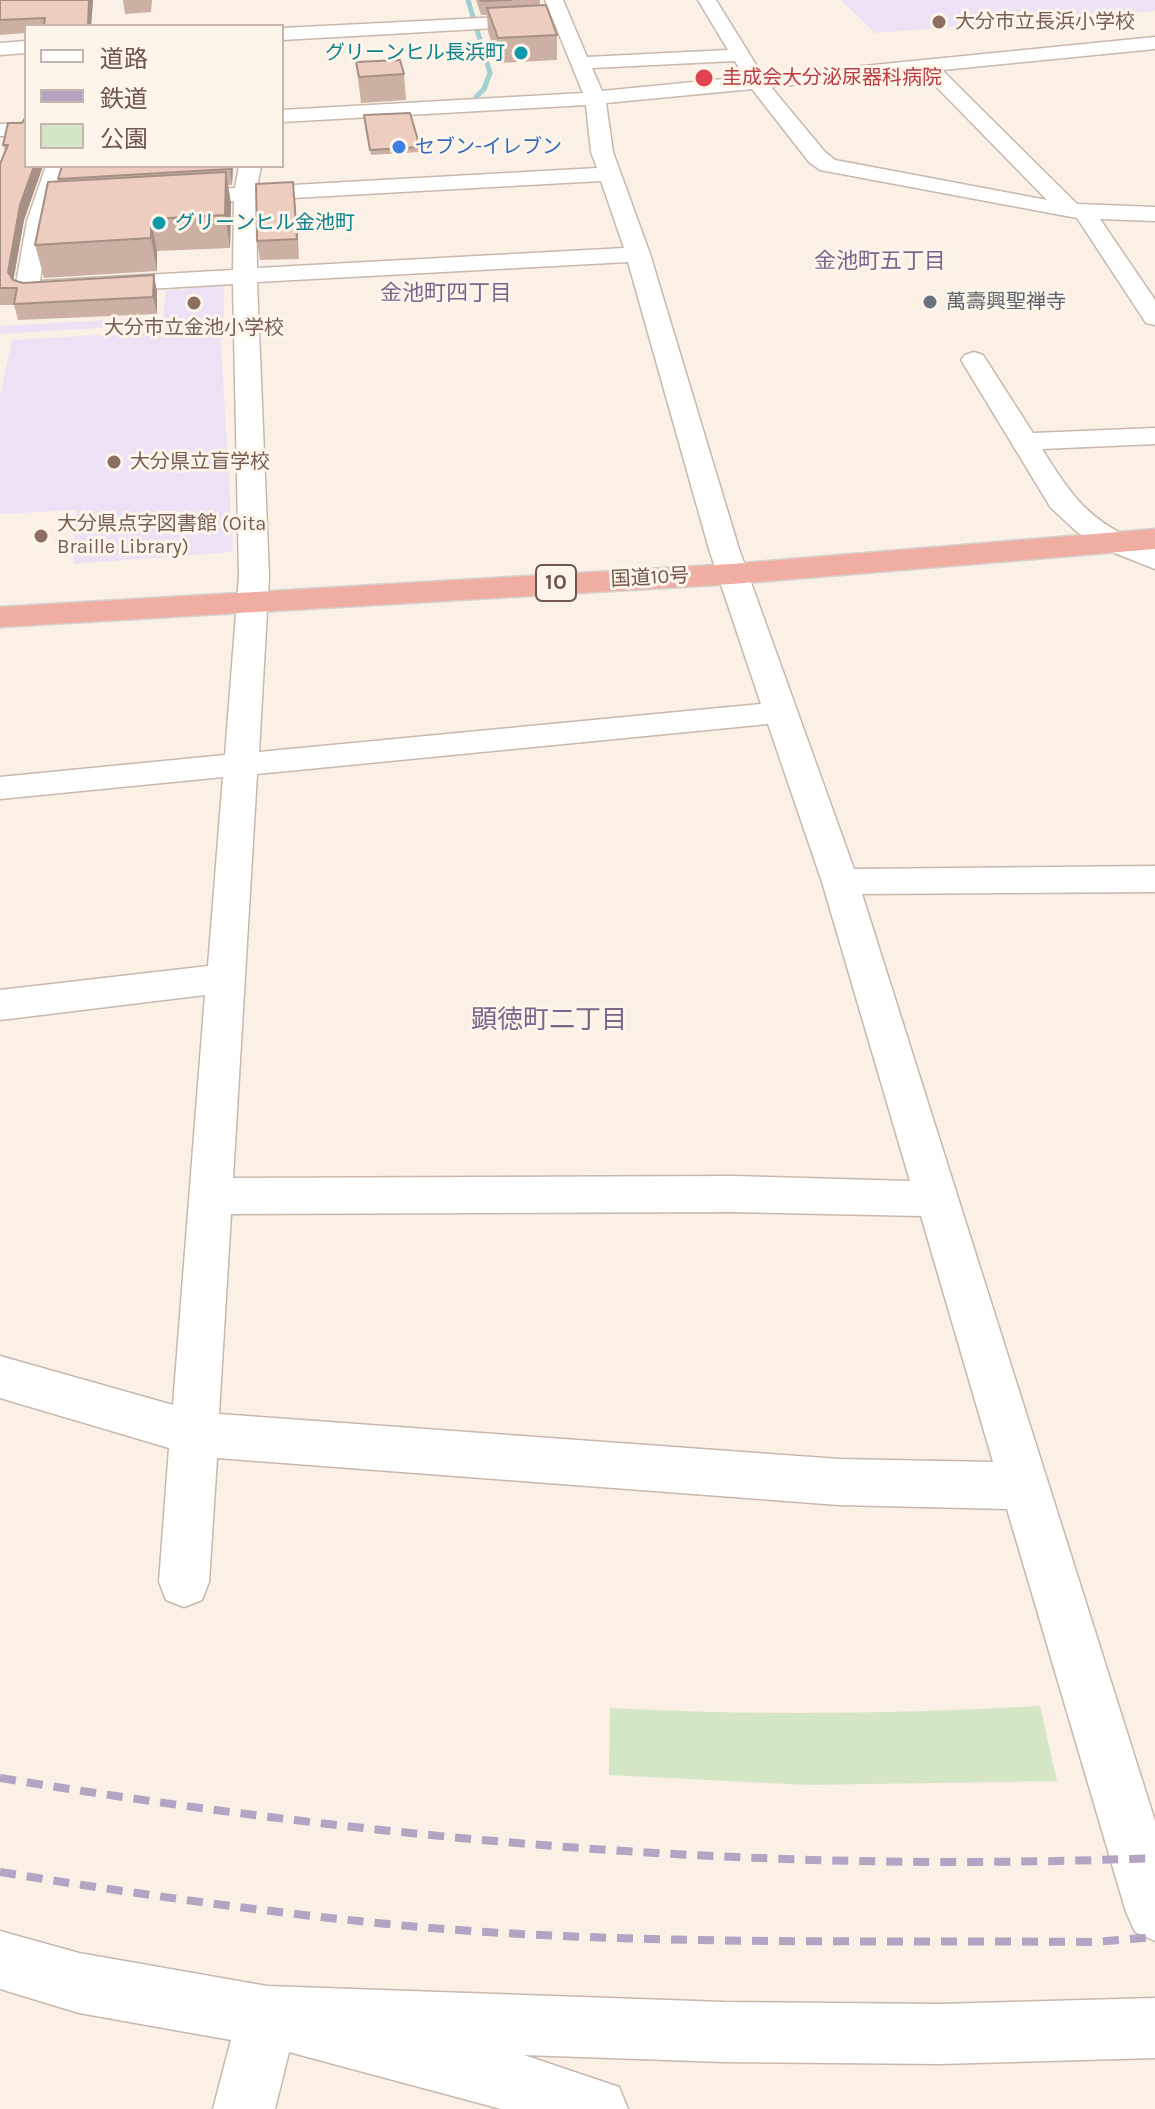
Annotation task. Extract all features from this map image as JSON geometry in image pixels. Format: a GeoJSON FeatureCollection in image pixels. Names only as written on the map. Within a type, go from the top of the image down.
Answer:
{"type":"FeatureCollection","features":[{"type":"Feature","properties":{"kind":"highway","name":"国道10号"},"geometry":{"type":"LineString","coordinates":[[0,593],[253,588],[728,561],[1099,533],[1155,520]]}},
{"type":"Feature","properties":{"kind":"highway","name":"国道10号"},"geometry":{"type":"LineString","coordinates":[[1099,533],[1155,539]]}},
{"type":"Feature","properties":{"kind":"highway","name":"国道10号"},"geometry":{"type":"LineString","coordinates":[[0,617],[253,588]]}},
{"type":"Feature","properties":{"kind":"street"},"geometry":{"type":"LineString","coordinates":[[554,0],[595,98],[602,152],[638,254],[728,561],[840,882],[1155,1912]]}},
{"type":"Feature","properties":{"kind":"street"},"geometry":{"type":"LineString","coordinates":[[707,0],[757,82],[817,157],[828,165],[1077,211],[1155,214]]}},
{"type":"Feature","properties":{"kind":"street"},"geometry":{"type":"LineString","coordinates":[[284,34],[408,21],[562,20]]}},
{"type":"Feature","properties":{"kind":"street"},"geometry":{"type":"LineString","coordinates":[[284,116],[595,98],[1145,44],[1155,61]]}},
{"type":"Feature","properties":{"kind":"street"},"geometry":{"type":"LineString","coordinates":[[0,49],[24,47]]}},
{"type":"Feature","properties":{"kind":"street"},"geometry":{"type":"LineString","coordinates":[[580,63],[740,55]]}},
{"type":"Feature","properties":{"kind":"street"},"geometry":{"type":"LineString","coordinates":[[926,65],[1077,211],[1146,293],[1155,318]]}},
{"type":"Feature","properties":{"kind":"street"},"geometry":{"type":"LineString","coordinates":[[0,130],[24,129]]}},
{"type":"Feature","properties":{"kind":"street"},"geometry":{"type":"LineString","coordinates":[[56,168],[38,221],[27,289],[638,254]]}},
{"type":"Feature","properties":{"kind":"street"},"geometry":{"type":"LineString","coordinates":[[184,1582],[253,588],[245,276],[245,195],[250,168]]}},
{"type":"Feature","properties":{"kind":"street"},"geometry":{"type":"LineString","coordinates":[[152,199],[609,174]]}},
{"type":"Feature","properties":{"kind":"street"},"geometry":{"type":"LineString","coordinates":[[44,205],[75,203]]}},
{"type":"Feature","properties":{"kind":"street"},"geometry":{"type":"LineString","coordinates":[[974,360],[1061,502],[1099,533]]}},
{"type":"Feature","properties":{"kind":"street"},"geometry":{"type":"LineString","coordinates":[[1024,442],[1155,436]]}},
{"type":"Feature","properties":{"kind":"street","name":"10"},"geometry":{"type":"LineString","coordinates":[[1099,533],[1155,560]]}},
{"type":"Feature","properties":{"kind":"street"},"geometry":{"type":"LineString","coordinates":[[0,788],[782,712]]}},
{"type":"Feature","properties":{"kind":"street"},"geometry":{"type":"LineString","coordinates":[[840,882],[1155,879]]}},
{"type":"Feature","properties":{"kind":"street"},"geometry":{"type":"LineString","coordinates":[[0,1005],[227,978]]}},
{"type":"Feature","properties":{"kind":"street"},"geometry":{"type":"LineString","coordinates":[[212,1196],[733,1194],[937,1199]]}},
{"type":"Feature","properties":{"kind":"street"},"geometry":{"type":"LineString","coordinates":[[0,1377],[196,1434],[839,1482],[1025,1486]]}},
{"type":"Feature","properties":{"kind":"street"},"geometry":{"type":"LineString","coordinates":[[0,1960],[79,1983],[267,2016],[468,2068],[597,2109]]}},
{"type":"Feature","properties":{"kind":"street"},"geometry":{"type":"LineString","coordinates":[[267,2016],[724,2032],[940,2034],[1155,2028]]}},
{"type":"Feature","properties":{"kind":"street"},"geometry":{"type":"LineString","coordinates":[[244,2109],[267,2016]]}},
{"type":"Feature","properties":{"kind":"shaded area","name":"大分市立長浜小学校"},"geometry":{"type":"Polygon","coordinates":[[[841,0],[1155,0],[1155,11],[875,33],[841,0]]]}},
{"type":"Feature","properties":{"kind":"shaded area","name":"大分市立金池小学校"},"geometry":{"type":"Polygon","coordinates":[[[224,286],[224,320],[0,334],[0,326],[163,317],[166,290],[224,286]]]}},
{"type":"Feature","properties":{"kind":"shaded area","name":"大分県立盲学校"},"geometry":{"type":"Polygon","coordinates":[[[220,328],[233,552],[73,564],[76,510],[0,514],[0,397],[12,340],[220,328]]]}},
{"type":"Feature","properties":{"kind":"green space"},"geometry":{"type":"Polygon","coordinates":[[[1040,1706],[1057,1781],[808,1785],[609,1775],[610,1708],[825,1713],[1040,1706]]]}},
{"type":"Feature","properties":{"kind":"building"},"geometry":{"type":"Polygon","coordinates":[[[0,0],[89,0],[88,24],[44,24],[45,18],[0,20],[0,0]]]}},
{"type":"Feature","properties":{"kind":"building"},"geometry":{"type":"Polygon","coordinates":[[[546,5],[557,35],[498,38],[487,8],[546,5]]]}},
{"type":"Feature","properties":{"kind":"building"},"geometry":{"type":"Polygon","coordinates":[[[400,60],[404,74],[359,77],[356,62],[400,60]]]}},
{"type":"Feature","properties":{"kind":"building"},"geometry":{"type":"Polygon","coordinates":[[[410,113],[420,147],[370,150],[364,115],[410,113]]]}},
{"type":"Feature","properties":{"kind":"building"},"geometry":{"type":"Polygon","coordinates":[[[24,120],[24,168],[33,168],[20,205],[8,272],[13,280],[23,283],[154,275],[153,297],[14,304],[17,288],[0,288],[0,164],[8,145],[3,145],[8,123],[22,123],[24,120]]]}},
{"type":"Feature","properties":{"kind":"building"},"geometry":{"type":"Polygon","coordinates":[[[61,168],[230,168],[230,169],[58,179],[61,168]]]}},
{"type":"Feature","properties":{"kind":"building"},"geometry":{"type":"Polygon","coordinates":[[[226,172],[225,215],[151,219],[151,238],[35,245],[48,182],[226,172]]]}},
{"type":"Feature","properties":{"kind":"building"},"geometry":{"type":"Polygon","coordinates":[[[293,182],[297,239],[257,241],[256,184],[293,182]]]}},
{"type":"Feature","properties":{"kind":"waterway"},"geometry":{"type":"LineString","coordinates":[[468,0],[490,73],[484,89],[476,97]]}},
{"type":"Feature","properties":{"kind":"railway"},"geometry":{"type":"LineString","coordinates":[[0,1778],[289,1819],[576,1848],[864,1861],[1009,1862],[1155,1858]]}},
{"type":"Feature","properties":{"kind":"railway"},"geometry":{"type":"LineString","coordinates":[[0,1872],[255,1909],[408,1926],[579,1937],[1093,1942],[1155,1937]]}},
{"type":"Feature","properties":{"kind":"place","name":"大分市立長浜小学校"},"geometry":{"type":"Point","coordinates":[939,22]}},
{"type":"Feature","properties":{"kind":"place","name":"グリーンヒル長浜町"},"geometry":{"type":"Point","coordinates":[521,53]}},
{"type":"Feature","properties":{"kind":"place","name":"圭成会大分泌尿器科病院"},"geometry":{"type":"Point","coordinates":[704,78]}},
{"type":"Feature","properties":{"kind":"place","name":"セブン-イレブン"},"geometry":{"type":"Point","coordinates":[399,147]}},
{"type":"Feature","properties":{"kind":"place","name":"グリーンヒル金池町"},"geometry":{"type":"Point","coordinates":[159,223]}},
{"type":"Feature","properties":{"kind":"place","name":"萬壽興聖禅寺"},"geometry":{"type":"Point","coordinates":[930,302]}},
{"type":"Feature","properties":{"kind":"place","name":"大分市立金池小学校"},"geometry":{"type":"Point","coordinates":[194,303]}},
{"type":"Feature","properties":{"kind":"place","name":"大分県立盲学校"},"geometry":{"type":"Point","coordinates":[114,462]}},
{"type":"Feature","properties":{"kind":"place","name":"大分県点字図書館 (Oita Braille Library)"},"geometry":{"type":"Point","coordinates":[41,536]}},
{"type":"Feature","properties":{"kind":"district","name":"金池町五丁目"},"geometry":{"type":"Point","coordinates":[880,262]}},
{"type":"Feature","properties":{"kind":"district","name":"金池町四丁目"},"geometry":{"type":"Point","coordinates":[446,294]}},
{"type":"Feature","properties":{"kind":"district","name":"顕徳町二丁目"},"geometry":{"type":"Point","coordinates":[549,1021]}}]}
